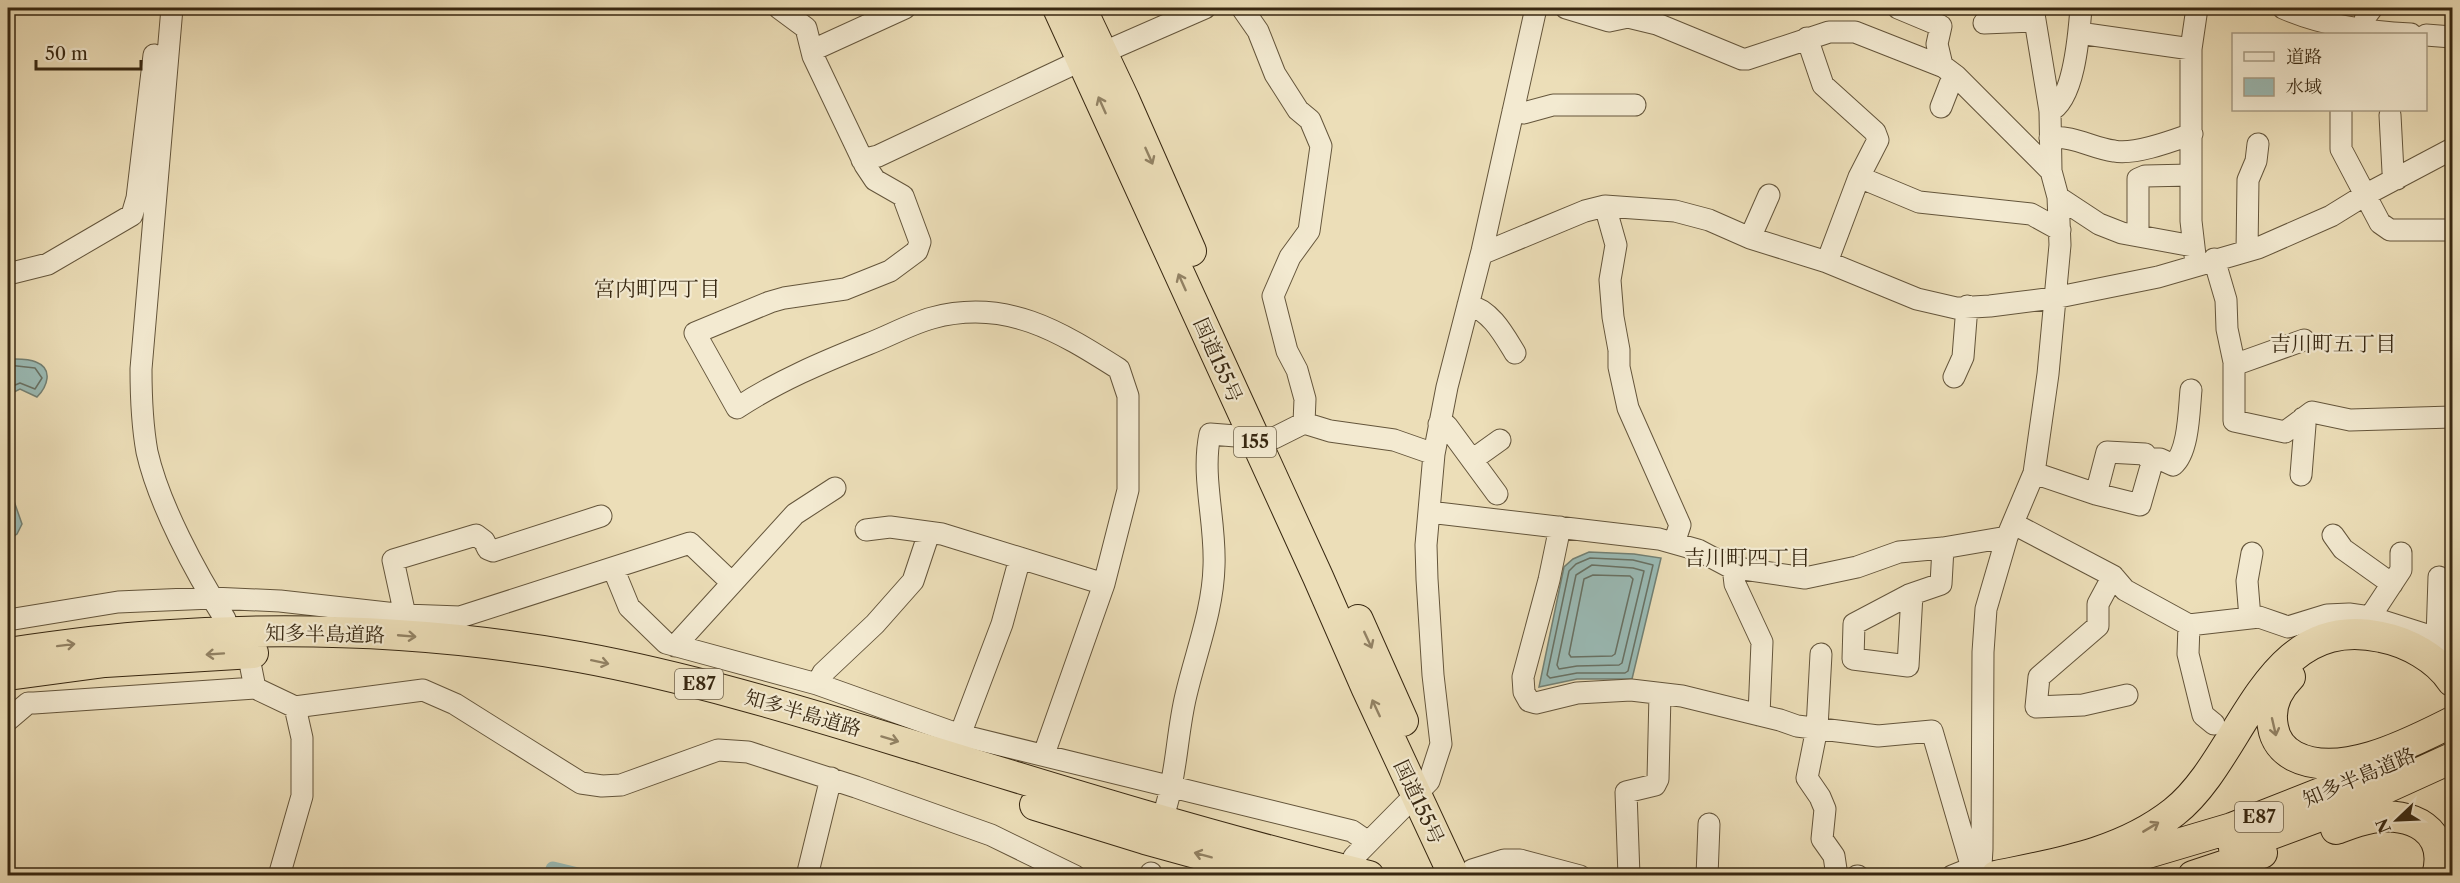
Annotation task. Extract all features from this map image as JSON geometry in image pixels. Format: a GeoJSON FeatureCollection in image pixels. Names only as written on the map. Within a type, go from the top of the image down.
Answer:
{"type":"FeatureCollection","features":[{"type":"Feature","properties":{"kind":"highway","name":"国道155号"},"geometry":{"type":"LineString","coordinates":[[1058,8],[1092,57],[1262,434],[1376,657],[1423,789],[1466,874]]}},
{"type":"Feature","properties":{"kind":"highway","name":"国道155号"},"geometry":{"type":"LineString","coordinates":[[1081,8],[1092,57]]}},
{"type":"Feature","properties":{"kind":"highway","name":"知多半島道路"},"geometry":{"type":"LineString","coordinates":[[15,631],[150,636],[309,631],[496,644],[580,657],[663,675],[776,704],[1139,814],[1288,856],[1364,858]]}},
{"type":"Feature","properties":{"kind":"highway"},"geometry":{"type":"LineString","coordinates":[[1984,872],[2091,856],[2151,828],[2174,812],[2206,780],[2260,690],[2273,675],[2298,654],[2325,640],[2356,633],[2387,638],[2408,645],[2427,657],[2452,681]]}},
{"type":"Feature","properties":{"kind":"highway"},"geometry":{"type":"LineString","coordinates":[[2351,647],[2373,648],[2414,662],[2437,682],[2452,721],[2371,756],[2354,761],[2327,764],[2301,759],[2284,749],[2273,730],[2271,719],[2273,703],[2278,690],[2287,679],[2314,658],[2351,647]]}},
{"type":"Feature","properties":{"kind":"highway","name":"知多半島道路"},"geometry":{"type":"LineString","coordinates":[[24,687],[105,662],[223,653],[310,652],[494,665],[577,678],[660,695],[789,729],[1145,838],[1280,876]]}},
{"type":"Feature","properties":{"kind":"highway","name":"知多半島道路"},"geometry":{"type":"LineString","coordinates":[[2057,876],[2164,849],[2232,828],[2377,772],[2452,721]]}},
{"type":"Feature","properties":{"kind":"highway","name":"知多半島道路"},"geometry":{"type":"LineString","coordinates":[[2140,876],[2198,860],[2286,830],[2352,804],[2452,758]]}},
{"type":"Feature","properties":{"kind":"highway"},"geometry":{"type":"LineString","coordinates":[[2193,876],[2370,818],[2384,816],[2401,817],[2417,822],[2429,831],[2436,840],[2440,852],[2437,876]]}},
{"type":"Feature","properties":{"kind":"street"},"geometry":{"type":"LineString","coordinates":[[172,8],[141,369],[141,405],[148,452],[159,491],[212,598],[225,619]]}},
{"type":"Feature","properties":{"kind":"street"},"geometry":{"type":"LineString","coordinates":[[779,8],[806,28],[813,56],[862,160],[875,180],[903,196],[920,242],[917,251],[890,271],[845,290],[784,298],[695,333],[737,408],[763,391],[833,358],[931,319],[971,311],[1011,315],[1066,336],[1119,369],[1128,396],[1128,490],[1104,584],[1044,754]]}},
{"type":"Feature","properties":{"kind":"street"},"geometry":{"type":"LineString","coordinates":[[813,50],[905,8]]}},
{"type":"Feature","properties":{"kind":"street"},"geometry":{"type":"LineString","coordinates":[[862,160],[878,156],[1092,57],[1205,8]]}},
{"type":"Feature","properties":{"kind":"street"},"geometry":{"type":"LineString","coordinates":[[1242,8],[1258,32],[1275,74],[1298,110],[1310,120],[1320,146],[1309,231],[1290,257],[1273,296],[1287,351],[1297,370],[1305,399],[1304,423]]}},
{"type":"Feature","properties":{"kind":"street"},"geometry":{"type":"LineString","coordinates":[[613,568],[629,607],[666,643],[817,684],[960,735],[1352,831],[1364,858],[1423,789],[1441,744],[1428,606],[1426,545],[1434,454],[1439,424],[1482,251],[1536,8]]}},
{"type":"Feature","properties":{"kind":"street"},"geometry":{"type":"LineString","coordinates":[[1566,8],[1609,21],[1625,13],[1628,17],[1657,24],[1742,59],[1829,32],[1855,32],[1948,70]]}},
{"type":"Feature","properties":{"kind":"street"},"geometry":{"type":"LineString","coordinates":[[1898,8],[1941,26],[1937,44],[1941,61],[2051,171]]}},
{"type":"Feature","properties":{"kind":"street"},"geometry":{"type":"LineString","coordinates":[[2050,111],[2058,106],[2064,96],[2073,71],[2081,8]]}},
{"type":"Feature","properties":{"kind":"street"},"geometry":{"type":"LineString","coordinates":[[2197,8],[2192,49],[2191,175],[2201,257],[2226,300],[2227,329],[2234,362],[2234,422],[2284,432],[2312,412],[2350,420],[2452,417]]}},
{"type":"Feature","properties":{"kind":"street"},"geometry":{"type":"LineString","coordinates":[[2283,8],[2351,30],[2396,33]]}},
{"type":"Feature","properties":{"kind":"street"},"geometry":{"type":"LineString","coordinates":[[2351,30],[2372,8]]}},
{"type":"Feature","properties":{"kind":"street"},"geometry":{"type":"LineString","coordinates":[[1984,23],[2034,14],[2050,111],[2051,171],[2058,197],[2060,230],[2048,374],[2034,473],[2010,530],[1986,609],[1983,652],[1981,866],[1984,872]]}},
{"type":"Feature","properties":{"kind":"street"},"geometry":{"type":"LineString","coordinates":[[2079,33],[2192,49]]}},
{"type":"Feature","properties":{"kind":"street"},"geometry":{"type":"LineString","coordinates":[[2427,35],[2452,37]]}},
{"type":"Feature","properties":{"kind":"street"},"geometry":{"type":"LineString","coordinates":[[8,274],[48,264],[75,245],[132,215],[137,198],[155,50],[158,40],[163,37],[170,38]]}},
{"type":"Feature","properties":{"kind":"street"},"geometry":{"type":"LineString","coordinates":[[1807,38],[1823,86],[1875,132],[1878,140],[1858,177],[1827,262]]}},
{"type":"Feature","properties":{"kind":"street"},"geometry":{"type":"LineString","coordinates":[[1941,107],[1950,84],[1948,70]]}},
{"type":"Feature","properties":{"kind":"street"},"geometry":{"type":"LineString","coordinates":[[1513,111],[1524,113],[1553,105],[1635,105]]}},
{"type":"Feature","properties":{"kind":"street"},"geometry":{"type":"LineString","coordinates":[[2341,111],[2341,149],[2380,223],[2390,230],[2452,230]]}},
{"type":"Feature","properties":{"kind":"street"},"geometry":{"type":"LineString","coordinates":[[2390,114],[2393,172],[2397,179]]}},
{"type":"Feature","properties":{"kind":"street"},"geometry":{"type":"LineString","coordinates":[[2050,142],[2068,137],[2117,152],[2172,141],[2192,134]]}},
{"type":"Feature","properties":{"kind":"street"},"geometry":{"type":"LineString","coordinates":[[2050,142],[2079,148],[2085,159]]}},
{"type":"Feature","properties":{"kind":"street"},"geometry":{"type":"LineString","coordinates":[[2247,251],[2248,180],[2256,161],[2258,144]]}},
{"type":"Feature","properties":{"kind":"street"},"geometry":{"type":"LineString","coordinates":[[1482,251],[1486,252],[1585,211],[1605,206],[1675,211],[1709,220],[1750,238],[1827,262],[1917,299],[1941,306],[1967,306],[2054,298],[2158,277],[2201,257],[2247,251],[2331,216],[2365,195],[2452,149]]}},
{"type":"Feature","properties":{"kind":"street"},"geometry":{"type":"LineString","coordinates":[[2138,235],[2138,179],[2145,176],[2191,175]]}},
{"type":"Feature","properties":{"kind":"street"},"geometry":{"type":"LineString","coordinates":[[1858,177],[1919,202],[2031,214],[2060,230]]}},
{"type":"Feature","properties":{"kind":"street"},"geometry":{"type":"LineString","coordinates":[[1750,238],[1769,195]]}},
{"type":"Feature","properties":{"kind":"street"},"geometry":{"type":"LineString","coordinates":[[2058,197],[2099,224],[2201,257]]}},
{"type":"Feature","properties":{"kind":"street"},"geometry":{"type":"LineString","coordinates":[[1605,206],[1616,245],[1610,280],[1619,367],[1628,408],[1680,525],[1674,543]]}},
{"type":"Feature","properties":{"kind":"street"},"geometry":{"type":"LineString","coordinates":[[1468,305],[1473,306],[1492,320],[1515,353]]}},
{"type":"Feature","properties":{"kind":"street"},"geometry":{"type":"LineString","coordinates":[[1954,377],[1963,357],[1967,306]]}},
{"type":"Feature","properties":{"kind":"street"},"geometry":{"type":"LineString","coordinates":[[2234,362],[2304,340]]}},
{"type":"Feature","properties":{"kind":"street"},"geometry":{"type":"LineString","coordinates":[[2234,362],[2262,348]]}},
{"type":"Feature","properties":{"kind":"street"},"geometry":{"type":"LineString","coordinates":[[2149,459],[2160,459],[2173,465],[2177,462],[2187,434],[2191,390]]}},
{"type":"Feature","properties":{"kind":"street"},"geometry":{"type":"LineString","coordinates":[[2301,475],[2305,425],[2303,418]]}},
{"type":"Feature","properties":{"kind":"street"},"geometry":{"type":"LineString","coordinates":[[1167,807],[1185,697],[1211,600],[1215,546],[1206,452],[1210,434],[1236,436],[1262,434],[1304,423],[1330,431],[1394,440],[1434,454]]}},
{"type":"Feature","properties":{"kind":"street"},"geometry":{"type":"LineString","coordinates":[[1439,424],[1448,426],[1497,494]]}},
{"type":"Feature","properties":{"kind":"street"},"geometry":{"type":"LineString","coordinates":[[1472,460],[1500,440]]}},
{"type":"Feature","properties":{"kind":"street"},"geometry":{"type":"LineString","coordinates":[[2034,473],[2096,494],[2140,505],[2152,463],[2145,454],[2107,452],[2096,494]]}},
{"type":"Feature","properties":{"kind":"street"},"geometry":{"type":"LineString","coordinates":[[675,646],[795,514],[835,488]]}},
{"type":"Feature","properties":{"kind":"street"},"geometry":{"type":"LineString","coordinates":[[1429,512],[1620,532],[1698,550],[1733,567],[1805,578],[1857,567],[1899,552],[1943,548],[2010,530],[2113,576],[2125,590],[2189,625],[2259,617],[2288,627],[2327,615],[2370,616],[2445,640],[2439,578]]}},
{"type":"Feature","properties":{"kind":"street"},"geometry":{"type":"LineString","coordinates":[[405,615],[393,560],[476,535],[484,541],[488,549],[494,551],[601,516]]}},
{"type":"Feature","properties":{"kind":"street"},"geometry":{"type":"LineString","coordinates":[[866,530],[890,527],[942,534],[1104,584]]}},
{"type":"Feature","properties":{"kind":"street"},"geometry":{"type":"LineString","coordinates":[[1560,527],[1549,580],[1523,677],[1524,692],[1529,701],[1536,704],[1577,693],[1631,690],[1682,696],[1797,726],[1878,736],[1932,731],[1984,872]]}},
{"type":"Feature","properties":{"kind":"street"},"geometry":{"type":"LineString","coordinates":[[817,684],[822,673],[875,624],[913,581],[929,533]]}},
{"type":"Feature","properties":{"kind":"street"},"geometry":{"type":"LineString","coordinates":[[2333,536],[2343,549],[2392,584]]}},
{"type":"Feature","properties":{"kind":"street"},"geometry":{"type":"LineString","coordinates":[[15,631],[118,602],[212,598],[280,601],[405,615],[460,617],[690,543],[732,583]]}},
{"type":"Feature","properties":{"kind":"street"},"geometry":{"type":"LineString","coordinates":[[1912,594],[1941,584],[1943,548]]}},
{"type":"Feature","properties":{"kind":"street"},"geometry":{"type":"LineString","coordinates":[[2250,618],[2247,581],[2252,553]]}},
{"type":"Feature","properties":{"kind":"street"},"geometry":{"type":"LineString","coordinates":[[2370,616],[2401,570],[2401,553]]}},
{"type":"Feature","properties":{"kind":"street"},"geometry":{"type":"LineString","coordinates":[[960,735],[1002,624],[1020,558]]}},
{"type":"Feature","properties":{"kind":"street"},"geometry":{"type":"LineString","coordinates":[[1733,567],[1735,584],[1762,642],[1759,715]]}},
{"type":"Feature","properties":{"kind":"street"},"geometry":{"type":"LineString","coordinates":[[2113,576],[2098,604],[2098,626],[2039,677],[2036,706],[2083,705],[2127,695]]}},
{"type":"Feature","properties":{"kind":"street"},"geometry":{"type":"LineString","coordinates":[[2189,625],[2188,654],[2203,715],[2214,724]]}},
{"type":"Feature","properties":{"kind":"street"},"geometry":{"type":"LineString","coordinates":[[1821,654],[1817,728],[1807,778],[1825,809],[1822,839],[1834,856],[1837,876]]}},
{"type":"Feature","properties":{"kind":"street"},"geometry":{"type":"LineString","coordinates":[[8,720],[28,703],[24,687],[253,678],[295,707],[423,690],[455,704],[581,783],[602,786],[621,785],[718,750],[748,752],[831,778],[991,835],[1075,876]]}},
{"type":"Feature","properties":{"kind":"street"},"geometry":{"type":"LineString","coordinates":[[1629,876],[1626,792],[1655,785],[1658,779],[1660,694]]}},
{"type":"Feature","properties":{"kind":"street"},"geometry":{"type":"LineString","coordinates":[[279,876],[302,796],[302,738],[295,707]]}},
{"type":"Feature","properties":{"kind":"street"},"geometry":{"type":"LineString","coordinates":[[807,876],[831,778]]}},
{"type":"Feature","properties":{"kind":"street"},"geometry":{"type":"LineString","coordinates":[[1707,876],[1709,824]]}},
{"type":"Feature","properties":{"kind":"street"},"geometry":{"type":"LineString","coordinates":[[1466,874],[1504,860],[1520,860],[1580,876]]}},
{"type":"Feature","properties":{"kind":"street"},"geometry":{"type":"LineString","coordinates":[[1952,876],[1984,872]]}},
{"type":"Feature","properties":{"kind":"water"},"geometry":{"type":"Polygon","coordinates":[[[8,359],[22,359],[42,365],[47,378],[44,388],[37,397],[20,389],[8,395],[8,359]]]}},
{"type":"Feature","properties":{"kind":"water"},"geometry":{"type":"Polygon","coordinates":[[[8,484],[22,524],[17,534],[8,540],[8,484]]]}},
{"type":"Feature","properties":{"kind":"water"},"geometry":{"type":"Polygon","coordinates":[[[1589,552],[1661,558],[1632,679],[1577,679],[1539,687],[1564,567],[1573,559],[1589,552]]]}},
{"type":"Feature","properties":{"kind":"waterway"},"geometry":{"type":"LineString","coordinates":[[553,869],[582,876]]}},
{"type":"Feature","properties":{"kind":"district","name":"宮内町四丁目"},"geometry":{"type":"Point","coordinates":[657,289]}},
{"type":"Feature","properties":{"kind":"district","name":"吉川町五丁目"},"geometry":{"type":"Point","coordinates":[2333,344]}},
{"type":"Feature","properties":{"kind":"district","name":"吉川町四丁目"},"geometry":{"type":"Point","coordinates":[1747,558]}}]}
